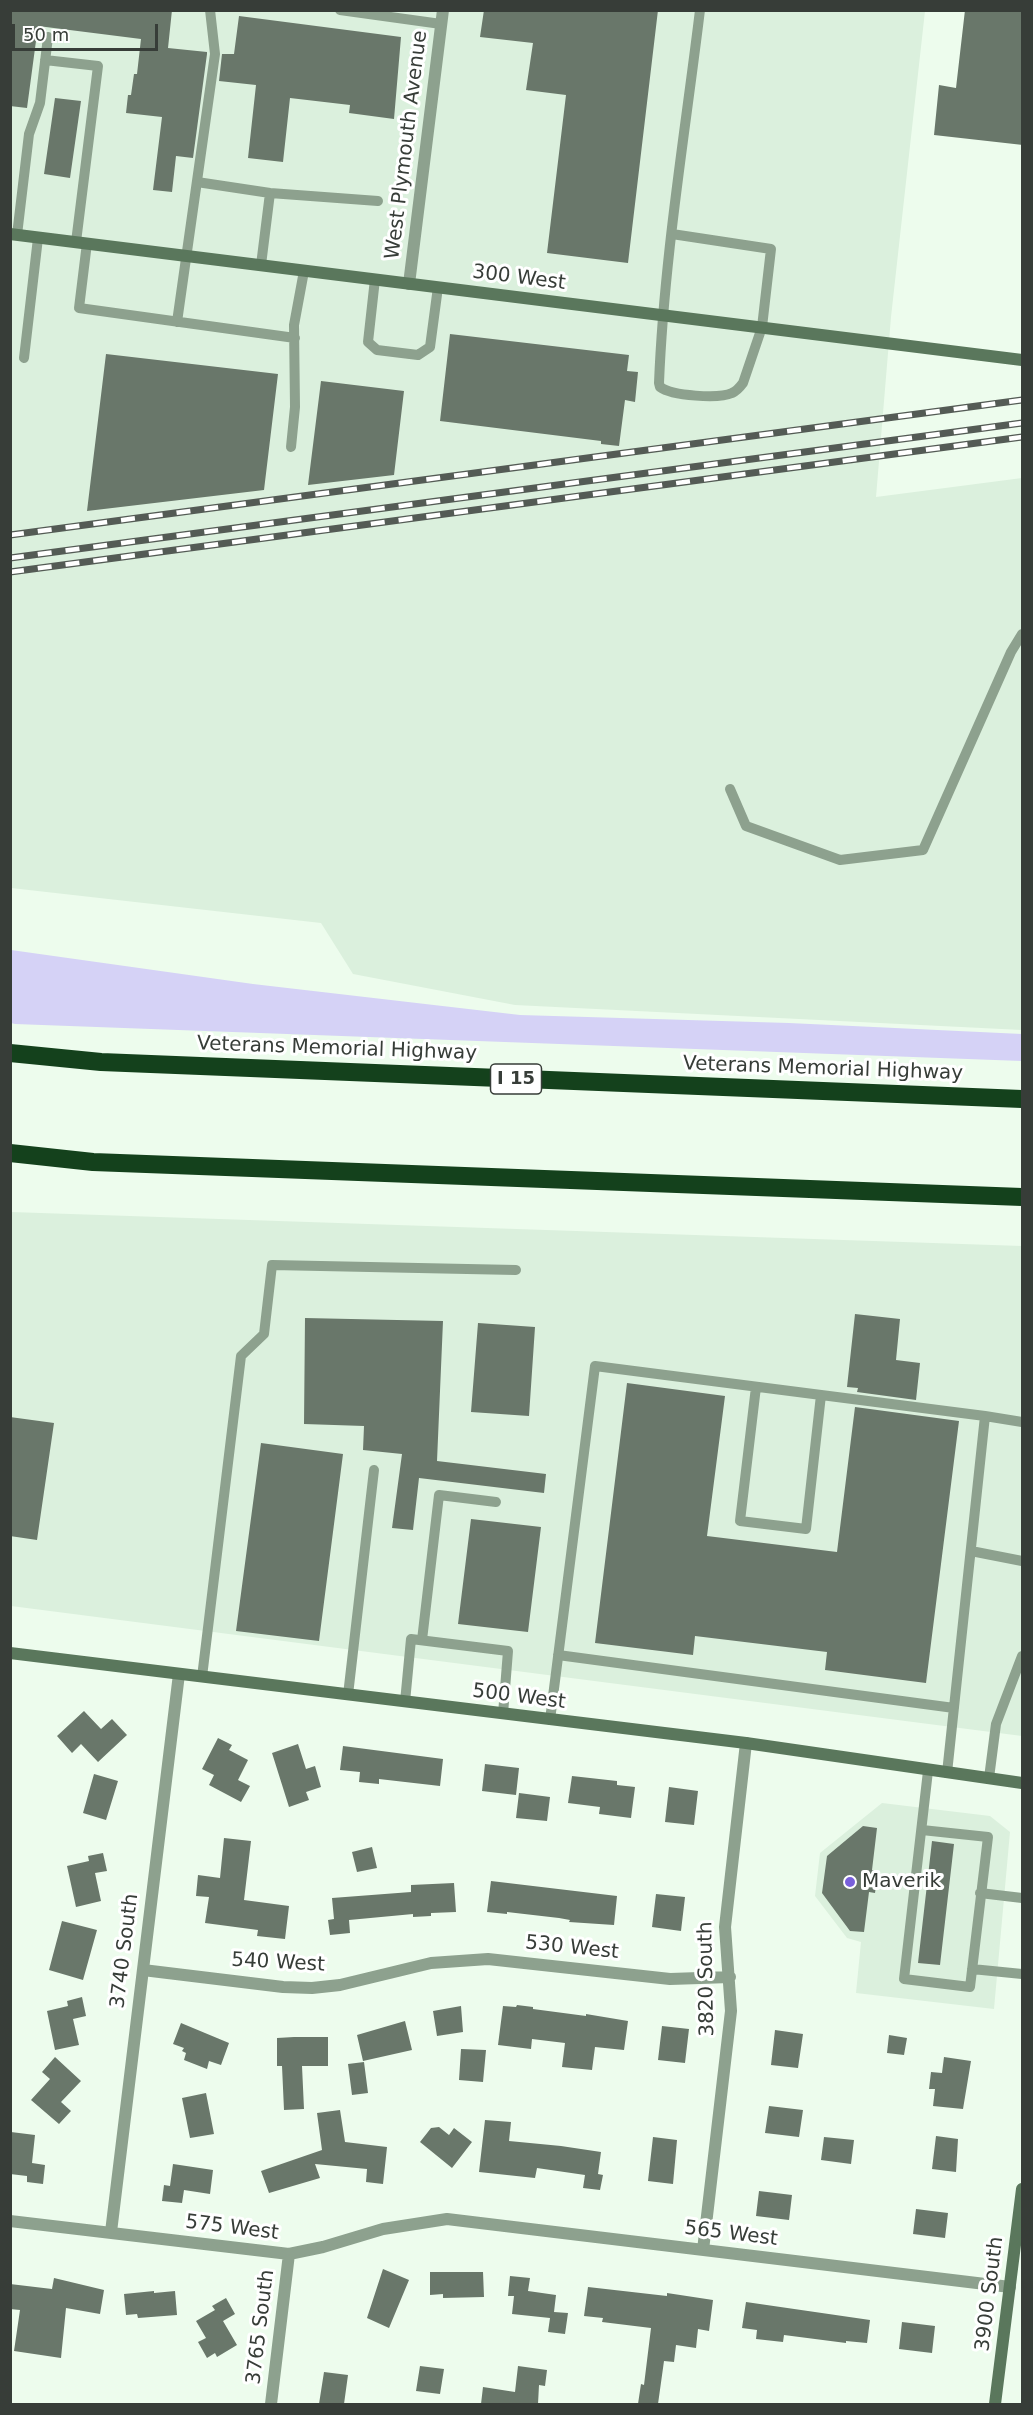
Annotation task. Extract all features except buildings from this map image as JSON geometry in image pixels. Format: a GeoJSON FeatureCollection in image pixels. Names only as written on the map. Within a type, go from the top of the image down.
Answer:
{"type":"FeatureCollection","features":[{"type":"Feature","properties":{"kind":"highway","name":"Veterans Memorial Highway"},"geometry":{"type":"LineString","coordinates":[[10,1053],[113,1063],[1023,1100]]}},
{"type":"Feature","properties":{"kind":"highway"},"geometry":{"type":"LineString","coordinates":[[10,1153],[105,1162],[1023,1197]]}},
{"type":"Feature","properties":{"kind":"main road","name":"300 West"},"geometry":{"type":"LineString","coordinates":[[14,235],[1023,360]]}},
{"type":"Feature","properties":{"kind":"main road","name":"500 West"},"geometry":{"type":"LineString","coordinates":[[10,1653],[746,1743],[1023,1783]]}},
{"type":"Feature","properties":{"kind":"main road","name":"3900 South"},"geometry":{"type":"LineString","coordinates":[[995,2404],[1023,2189]]}},
{"type":"Feature","properties":{"kind":"street","name":"West Plymouth Avenue"},"geometry":{"type":"LineString","coordinates":[[409,284],[443,10]]}},
{"type":"Feature","properties":{"kind":"street","name":"3740 South"},"geometry":{"type":"LineString","coordinates":[[111,2232],[179,1674]]}},
{"type":"Feature","properties":{"kind":"street","name":"3820 South"},"geometry":{"type":"LineString","coordinates":[[703,2250],[731,2011],[725,1927],[746,1743]]}},
{"type":"Feature","properties":{"kind":"street","name":"530 West"},"geometry":{"type":"LineString","coordinates":[[410,1967],[463,1959],[488,1959],[670,1979],[730,1977]]}},
{"type":"Feature","properties":{"kind":"street","name":"540 West"},"geometry":{"type":"LineString","coordinates":[[143,1970],[312,1989],[340,1985],[410,1967]]}},
{"type":"Feature","properties":{"kind":"street","name":"575 West"},"geometry":{"type":"LineString","coordinates":[[10,2221],[289,2254],[323,2247],[383,2229],[447,2219]]}},
{"type":"Feature","properties":{"kind":"street","name":"565 West"},"geometry":{"type":"LineString","coordinates":[[447,2219],[1010,2287]]}},
{"type":"Feature","properties":{"kind":"street","name":"3765 South"},"geometry":{"type":"LineString","coordinates":[[271,2404],[289,2254]]}},
{"type":"Feature","properties":{"kind":"lane"},"geometry":{"type":"LineString","coordinates":[[177,321],[215,54],[210,10]]}},
{"type":"Feature","properties":{"kind":"lane"},"geometry":{"type":"LineString","coordinates":[[340,10],[441,24]]}},
{"type":"Feature","properties":{"kind":"lane"},"geometry":{"type":"LineString","coordinates":[[672,234],[771,249],[762,327],[743,383],[733,393],[722,396],[668,392],[660,387],[659,383],[662,315],[672,234],[700,10]]}},
{"type":"Feature","properties":{"kind":"lane"},"geometry":{"type":"LineString","coordinates":[[14,235],[29,134],[40,103],[48,37]]}},
{"type":"Feature","properties":{"kind":"lane"},"geometry":{"type":"LineString","coordinates":[[45,60],[98,66],[81,243],[79,308],[295,338]]}},
{"type":"Feature","properties":{"kind":"lane"},"geometry":{"type":"LineString","coordinates":[[197,182],[270,193],[378,201]]}},
{"type":"Feature","properties":{"kind":"lane"},"geometry":{"type":"LineString","coordinates":[[261,265],[270,193]]}},
{"type":"Feature","properties":{"kind":"lane"},"geometry":{"type":"LineString","coordinates":[[24,358],[38,237]]}},
{"type":"Feature","properties":{"kind":"lane"},"geometry":{"type":"LineString","coordinates":[[291,447],[295,406],[294,325],[304,271]]}},
{"type":"Feature","properties":{"kind":"lane"},"geometry":{"type":"LineString","coordinates":[[375,279],[368,342],[377,350],[418,355],[430,347],[438,287]]}},
{"type":"Feature","properties":{"kind":"lane"},"geometry":{"type":"LineString","coordinates":[[730,789],[746,826],[840,860],[922,850],[1011,652],[1023,634]]}},
{"type":"Feature","properties":{"kind":"lane"},"geometry":{"type":"LineString","coordinates":[[202,1677],[241,1356],[264,1334],[272,1266],[516,1270]]}},
{"type":"Feature","properties":{"kind":"lane"},"geometry":{"type":"LineString","coordinates":[[550,1720],[594,1366],[1023,1422]]}},
{"type":"Feature","properties":{"kind":"lane"},"geometry":{"type":"LineString","coordinates":[[756,1387],[740,1521],[806,1529],[822,1395]]}},
{"type":"Feature","properties":{"kind":"lane"},"geometry":{"type":"LineString","coordinates":[[947,1773],[985,1416]]}},
{"type":"Feature","properties":{"kind":"lane"},"geometry":{"type":"LineString","coordinates":[[348,1695],[374,1470]]}},
{"type":"Feature","properties":{"kind":"lane"},"geometry":{"type":"LineString","coordinates":[[422,1640],[439,1495],[496,1502]]}},
{"type":"Feature","properties":{"kind":"lane"},"geometry":{"type":"LineString","coordinates":[[971,1551],[1023,1561]]}},
{"type":"Feature","properties":{"kind":"lane"},"geometry":{"type":"LineString","coordinates":[[405,1702],[411,1639],[422,1640],[508,1651],[503,1714]]}},
{"type":"Feature","properties":{"kind":"lane"},"geometry":{"type":"LineString","coordinates":[[558,1655],[954,1708]]}},
{"type":"Feature","properties":{"kind":"lane"},"geometry":{"type":"LineString","coordinates":[[989,1778],[996,1725],[1023,1656]]}},
{"type":"Feature","properties":{"kind":"lane"},"geometry":{"type":"LineString","coordinates":[[922,1830],[988,1837],[970,1987],[904,1979],[928,1770]]}},
{"type":"Feature","properties":{"kind":"lane"},"geometry":{"type":"LineString","coordinates":[[980,1893],[1023,1898]]}},
{"type":"Feature","properties":{"kind":"lane"},"geometry":{"type":"LineString","coordinates":[[972,1969],[1023,1974]]}},
{"type":"Feature","properties":{"kind":"shaded area"},"geometry":{"type":"Polygon","coordinates":[[[11,11],[925,11],[891,317],[876,497],[1022,478],[1022,1030],[515,1005],[353,974],[321,923],[11,888],[11,11]]]}},
{"type":"Feature","properties":{"kind":"shaded area"},"geometry":{"type":"Polygon","coordinates":[[[11,950],[253,984],[520,1015],[789,1023],[1022,1034],[1022,1061],[15,1024],[11,1023],[11,950]]]}},
{"type":"Feature","properties":{"kind":"shaded area"},"geometry":{"type":"Polygon","coordinates":[[[11,1212],[1022,1246],[1022,1736],[11,1606],[11,1212]]]}},
{"type":"Feature","properties":{"kind":"shaded area"},"geometry":{"type":"Polygon","coordinates":[[[882,1803],[990,1816],[1010,1832],[994,2009],[856,1993],[861,1942],[847,1938],[815,1896],[820,1853],[882,1803]]]}},
{"type":"Feature","properties":{"kind":"railway"},"geometry":{"type":"LineString","coordinates":[[10,535],[1022,400]]}},
{"type":"Feature","properties":{"kind":"railway"},"geometry":{"type":"LineString","coordinates":[[10,558],[1022,423]]}},
{"type":"Feature","properties":{"kind":"railway"},"geometry":{"type":"LineString","coordinates":[[10,572],[1022,437]]}},
{"type":"Feature","properties":{"kind":"place","name":"Maverik"},"geometry":{"type":"Point","coordinates":[850,1882]}}]}
